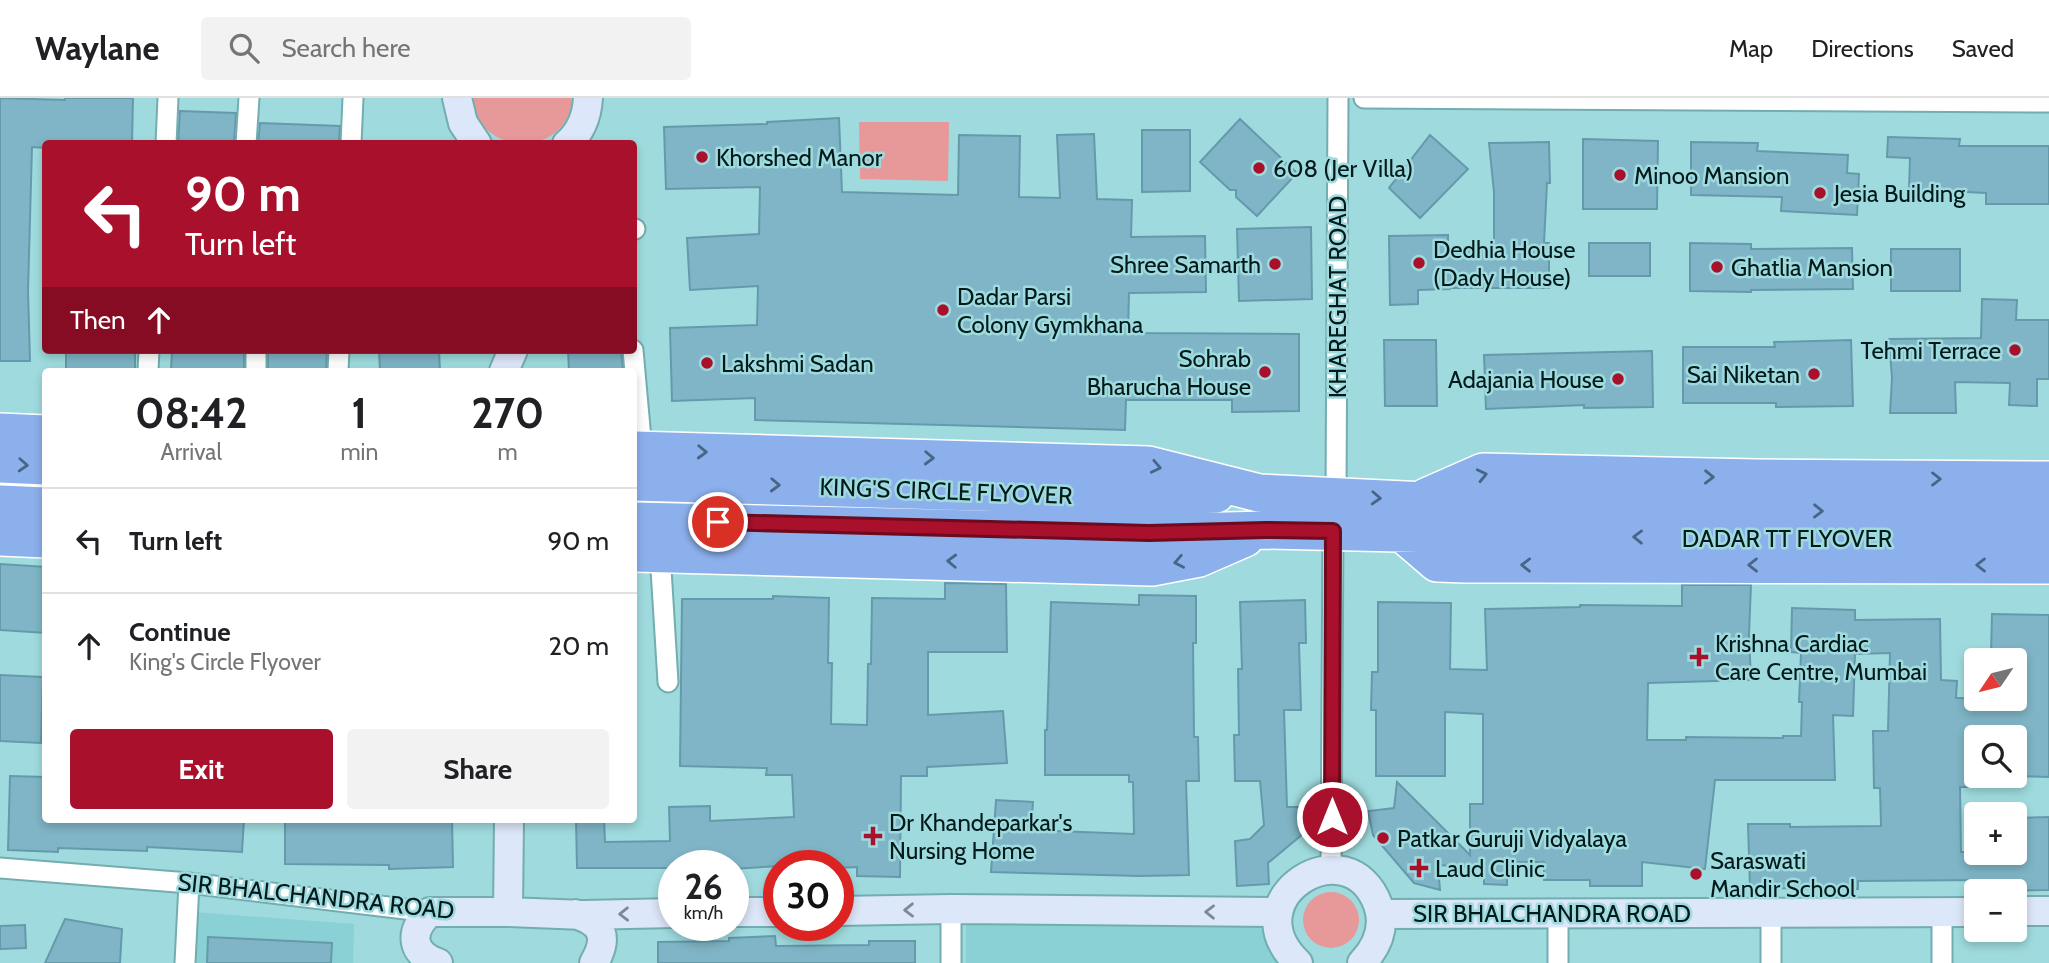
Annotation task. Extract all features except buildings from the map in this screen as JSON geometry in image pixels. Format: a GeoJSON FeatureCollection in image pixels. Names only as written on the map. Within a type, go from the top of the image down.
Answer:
{"type":"FeatureCollection","features":[{"type":"Feature","properties":{"kind":"highway"},"geometry":{"type":"LineString","coordinates":[[0,432],[42,434]]}},
{"type":"Feature","properties":{"kind":"highway"},"geometry":{"type":"LineString","coordinates":[[637,461],[1148,465],[1402,533],[1527,521]]}},
{"type":"Feature","properties":{"kind":"highway","name":"KING'S CIRCLE FLYOVER"},"geometry":{"type":"LineString","coordinates":[[637,461],[1150,497],[1259,493]]}},
{"type":"Feature","properties":{"kind":"highway"},"geometry":{"type":"LineString","coordinates":[[0,464],[42,466]]}},
{"type":"Feature","properties":{"kind":"highway"},"geometry":{"type":"LineString","coordinates":[[1334,514],[1418,500],[1483,472],[1756,478],[2049,480]]}},
{"type":"Feature","properties":{"kind":"highway"},"geometry":{"type":"LineString","coordinates":[[1418,500],[1527,521]]}},
{"type":"Feature","properties":{"kind":"highway"},"geometry":{"type":"LineString","coordinates":[[0,504],[42,506]]}},
{"type":"Feature","properties":{"kind":"highway","name":"DADAR TT FLYOVER"},"geometry":{"type":"LineString","coordinates":[[1527,521],[1834,511],[2049,509]]}},
{"type":"Feature","properties":{"kind":"highway","name":"KING'S CIRCLE FLYOVER"},"geometry":{"type":"LineString","coordinates":[[637,521],[1149,533],[1266,530],[1334,514]]}},
{"type":"Feature","properties":{"kind":"highway","name":"DADAR TT FLYOVER"},"geometry":{"type":"LineString","coordinates":[[1527,521],[1834,539],[2049,537]]}},
{"type":"Feature","properties":{"kind":"highway"},"geometry":{"type":"LineString","coordinates":[[647,553],[1152,567],[1199,558],[1266,530]]}},
{"type":"Feature","properties":{"kind":"highway"},"geometry":{"type":"LineString","coordinates":[[1402,533],[1437,563],[2049,565]]}},
{"type":"Feature","properties":{"kind":"highway"},"geometry":{"type":"LineString","coordinates":[[0,537],[42,539]]}},
{"type":"Feature","properties":{"kind":"street"},"geometry":{"type":"LineString","coordinates":[[166,140],[168,98]]}},
{"type":"Feature","properties":{"kind":"street"},"geometry":{"type":"LineString","coordinates":[[246,140],[249,98]]}},
{"type":"Feature","properties":{"kind":"street"},"geometry":{"type":"LineString","coordinates":[[258,140],[261,98]]}},
{"type":"Feature","properties":{"kind":"street"},"geometry":{"type":"LineString","coordinates":[[351,140],[353,98]]}},
{"type":"Feature","properties":{"kind":"street"},"geometry":{"type":"LineString","coordinates":[[457,98],[463,124],[474,140]]}},
{"type":"Feature","properties":{"kind":"street"},"geometry":{"type":"LineString","coordinates":[[570,140],[581,127],[588,98]]}},
{"type":"Feature","properties":{"kind":"street","name":"KHAREGHAT ROAD"},"geometry":{"type":"LineString","coordinates":[[1331,869],[1338,98]]}},
{"type":"Feature","properties":{"kind":"street"},"geometry":{"type":"LineString","coordinates":[[1364,98],[2049,103]]}},
{"type":"Feature","properties":{"kind":"street"},"geometry":{"type":"LineString","coordinates":[[647,553],[667,682]]}},
{"type":"Feature","properties":{"kind":"street"},"geometry":{"type":"LineString","coordinates":[[508,912],[509,823]]}},
{"type":"Feature","properties":{"kind":"street","name":"SIR BHALCHANDRA ROAD"},"geometry":{"type":"LineString","coordinates":[[0,868],[189,883],[430,912],[658,913]]}},
{"type":"Feature","properties":{"kind":"street"},"geometry":{"type":"LineString","coordinates":[[1298,963],[1284,947],[1278,930],[1278,912],[1284,895],[1291,886],[1305,875],[1331,869],[1348,873],[1363,882],[1374,895],[1381,914],[1381,932],[1374,949],[1362,963]]}},
{"type":"Feature","properties":{"kind":"street"},"geometry":{"type":"LineString","coordinates":[[185,963],[189,883]]}},
{"type":"Feature","properties":{"kind":"street"},"geometry":{"type":"LineString","coordinates":[[951,909],[951,963]]}},
{"type":"Feature","properties":{"kind":"street"},"geometry":{"type":"LineString","coordinates":[[854,911],[1278,912]]}},
{"type":"Feature","properties":{"kind":"street"},"geometry":{"type":"LineString","coordinates":[[2027,911],[2049,911]]}},
{"type":"Feature","properties":{"kind":"street"},"geometry":{"type":"LineString","coordinates":[[430,912],[420,921],[415,934],[418,948],[427,959],[438,963]]}},
{"type":"Feature","properties":{"kind":"street"},"geometry":{"type":"LineString","coordinates":[[1771,912],[1771,963]]}},
{"type":"Feature","properties":{"kind":"street"},"geometry":{"type":"LineString","coordinates":[[1942,912],[1942,963]]}},
{"type":"Feature","properties":{"kind":"street","name":"SIR BHALCHANDRA ROAD"},"geometry":{"type":"LineString","coordinates":[[1381,914],[1964,912]]}},
{"type":"Feature","properties":{"kind":"street"},"geometry":{"type":"LineString","coordinates":[[1558,913],[1558,963]]}},
{"type":"Feature","properties":{"kind":"street"},"geometry":{"type":"LineString","coordinates":[[575,914],[591,919],[601,932],[602,949],[594,963]]}},
{"type":"Feature","properties":{"kind":"shaded area"},"geometry":{"type":"Polygon","coordinates":[[[473,98],[572,98],[567,118],[556,132],[542,140],[505,140],[490,132],[478,118],[473,98]]]}},
{"type":"Feature","properties":{"kind":"shaded area"},"geometry":{"type":"Polygon","coordinates":[[[859,122],[949,122],[948,181],[860,179],[859,122]]]}},
{"type":"Feature","properties":{"kind":"shaded area"},"geometry":{"type":"Polygon","coordinates":[[[1331,892],[1346,897],[1354,905],[1359,920],[1354,935],[1346,943],[1331,948],[1316,943],[1308,935],[1303,920],[1308,905],[1316,897],[1331,892]]]}},
{"type":"Feature","properties":{"kind":"shaded area"},"geometry":{"type":"Polygon","coordinates":[[[194,912],[354,924],[353,963],[195,963],[194,912]]]}},
{"type":"Feature","properties":{"kind":"shaded area"},"geometry":{"type":"Polygon","coordinates":[[[966,922],[1266,925],[1272,953],[1282,963],[966,963],[966,922]]]}},
{"type":"Feature","properties":{"kind":"place","name":"Khorshed Manor"},"geometry":{"type":"Point","coordinates":[702,157]}},
{"type":"Feature","properties":{"kind":"place","name":"608 (Jer Villa)"},"geometry":{"type":"Point","coordinates":[1259,168]}},
{"type":"Feature","properties":{"kind":"place","name":"Minoo Mansion"},"geometry":{"type":"Point","coordinates":[1620,175]}},
{"type":"Feature","properties":{"kind":"place","name":"Jesia Building"},"geometry":{"type":"Point","coordinates":[1820,193]}},
{"type":"Feature","properties":{"kind":"place","name":"Dedhia House (Dady House)"},"geometry":{"type":"Point","coordinates":[1419,263]}},
{"type":"Feature","properties":{"kind":"place","name":"Shree Samarth"},"geometry":{"type":"Point","coordinates":[1275,264]}},
{"type":"Feature","properties":{"kind":"place","name":"Ghatlia Mansion"},"geometry":{"type":"Point","coordinates":[1717,267]}},
{"type":"Feature","properties":{"kind":"place","name":"Dadar Parsi Colony Gymkhana"},"geometry":{"type":"Point","coordinates":[943,310]}},
{"type":"Feature","properties":{"kind":"place","name":"Tehmi Terrace"},"geometry":{"type":"Point","coordinates":[2015,350]}},
{"type":"Feature","properties":{"kind":"place","name":"Lakshmi Sadan"},"geometry":{"type":"Point","coordinates":[707,363]}},
{"type":"Feature","properties":{"kind":"place","name":"Sohrab Bharucha House"},"geometry":{"type":"Point","coordinates":[1265,372]}},
{"type":"Feature","properties":{"kind":"place","name":"Sai Niketan"},"geometry":{"type":"Point","coordinates":[1814,374]}},
{"type":"Feature","properties":{"kind":"place","name":"Adajania House"},"geometry":{"type":"Point","coordinates":[1618,379]}},
{"type":"Feature","properties":{"kind":"place","name":"Krishna Cardiac Care Centre, Mumbai"},"geometry":{"type":"Point","coordinates":[1699,657]}},
{"type":"Feature","properties":{"kind":"place","name":"Dr Khandeparkar's Nursing Home"},"geometry":{"type":"Point","coordinates":[873,836]}},
{"type":"Feature","properties":{"kind":"place","name":"Patkar Guruji Vidyalaya"},"geometry":{"type":"Point","coordinates":[1383,838]}},
{"type":"Feature","properties":{"kind":"place","name":"Laud Clinic"},"geometry":{"type":"Point","coordinates":[1419,868]}},
{"type":"Feature","properties":{"kind":"place","name":"Saraswati Mandir School"},"geometry":{"type":"Point","coordinates":[1696,874]}},
{"type":"Feature","properties":{"kind":"route"},"geometry":{"type":"LineString","coordinates":[[718,522],[1149,533],[1333,531],[1332,817]]}}]}
